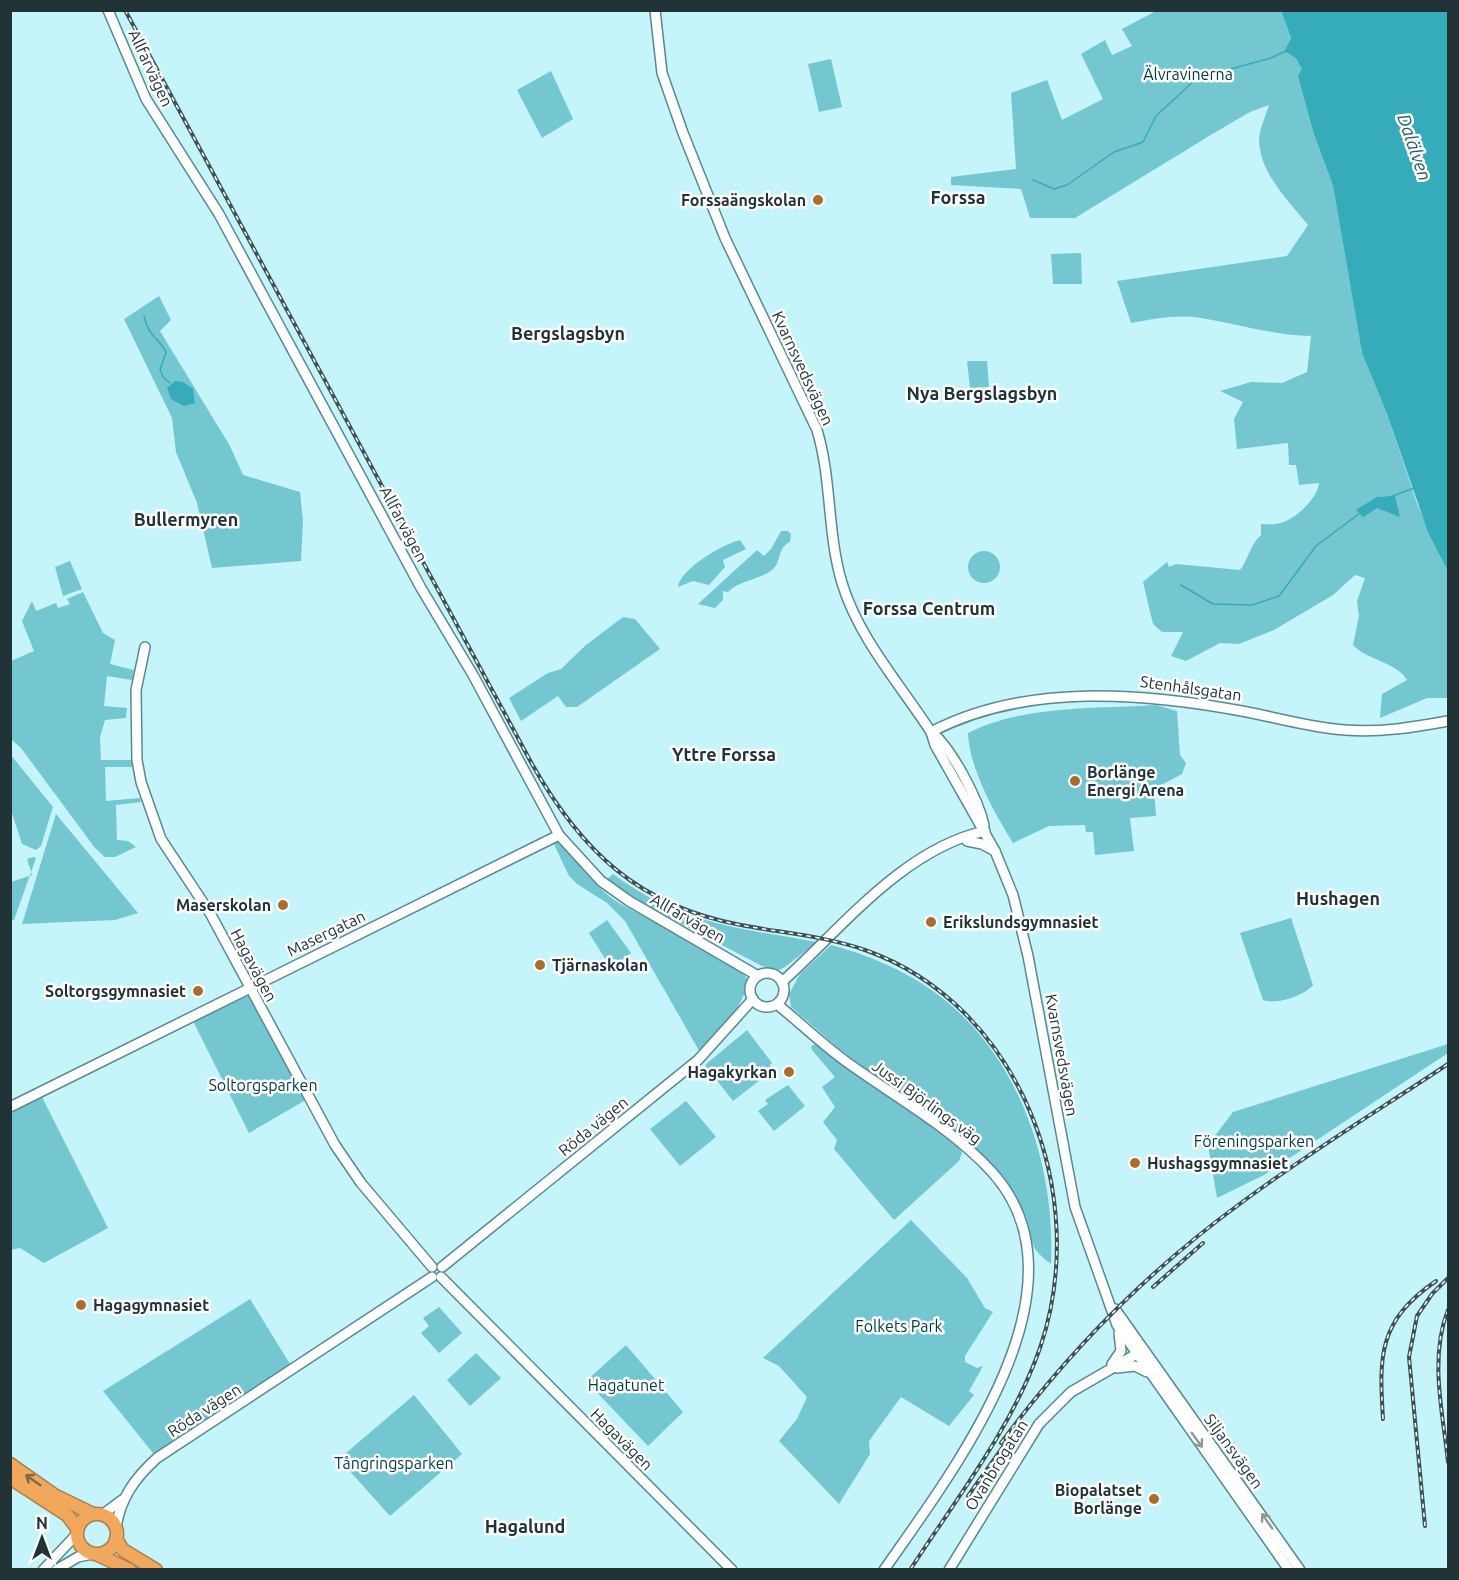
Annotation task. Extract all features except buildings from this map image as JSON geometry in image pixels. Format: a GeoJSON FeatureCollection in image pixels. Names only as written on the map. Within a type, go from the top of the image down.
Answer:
{"type":"FeatureCollection","features":[{"type":"Feature","properties":{"kind":"highway"},"geometry":{"type":"LineString","coordinates":[[10,1464],[54,1494],[97,1515],[116,1533],[123,1550],[156,1569]]}},
{"type":"Feature","properties":{"kind":"highway"},"geometry":{"type":"LineString","coordinates":[[10,1478],[67,1515],[77,1532],[81,1547],[130,1569]]}},
{"type":"Feature","properties":{"kind":"highway"},"geometry":{"type":"LineString","coordinates":[[77,1532],[83,1519],[97,1515]]}},
{"type":"Feature","properties":{"kind":"highway"},"geometry":{"type":"LineString","coordinates":[[95,1554],[111,1548],[116,1533]]}},
{"type":"Feature","properties":{"kind":"street","name":"Allfarvägen"},"geometry":{"type":"LineString","coordinates":[[108,10],[146,99],[219,214],[421,588],[473,675],[559,835],[601,881],[629,901],[758,976]]}},
{"type":"Feature","properties":{"kind":"street","name":"Kvarnsvedsvägen"},"geometry":{"type":"LineString","coordinates":[[655,10],[662,73],[682,133],[728,245],[818,430],[825,464],[830,520],[843,585],[863,630],[931,732],[974,815],[996,851],[1016,906],[1028,956],[1075,1207],[1117,1325],[1139,1352]]}},
{"type":"Feature","properties":{"kind":"street","name":"Hagavägen"},"geometry":{"type":"LineString","coordinates":[[145,646],[136,690],[137,760],[144,794],[160,839],[210,913],[347,1164],[437,1272],[732,1569]]}},
{"type":"Feature","properties":{"kind":"street","name":"Stenhålsgatan"},"geometry":{"type":"LineString","coordinates":[[931,732],[970,716],[1033,701],[1126,695],[1174,699],[1344,730],[1407,729],[1449,720]]}},
{"type":"Feature","properties":{"kind":"street","name":"Kvarnsvedsvägen"},"geometry":{"type":"LineString","coordinates":[[931,732],[948,751],[981,812],[985,831]]}},
{"type":"Feature","properties":{"kind":"street"},"geometry":{"type":"LineString","coordinates":[[968,838],[975,821],[974,815]]}},
{"type":"Feature","properties":{"kind":"street"},"geometry":{"type":"LineString","coordinates":[[782,982],[898,874],[933,852],[985,831]]}},
{"type":"Feature","properties":{"kind":"street","name":"Masergatan"},"geometry":{"type":"LineString","coordinates":[[10,1107],[559,835]]}},
{"type":"Feature","properties":{"kind":"street"},"geometry":{"type":"LineString","coordinates":[[968,838],[996,851]]}},
{"type":"Feature","properties":{"kind":"street"},"geometry":{"type":"LineString","coordinates":[[773,974],[782,982],[784,988],[778,1005],[769,1008],[758,1005],[753,999],[750,988],[758,976],[773,974]]}},
{"type":"Feature","properties":{"kind":"street","name":"Röda vägen"},"geometry":{"type":"LineString","coordinates":[[116,1533],[122,1500],[139,1475],[157,1458],[437,1272],[698,1060],[753,999]]}},
{"type":"Feature","properties":{"kind":"street","name":"Jussi Björlings väg"},"geometry":{"type":"LineString","coordinates":[[778,1005],[844,1059],[972,1152],[1001,1183],[1013,1202],[1027,1245],[1028,1272],[1023,1312],[1002,1382],[987,1412],[884,1569]]}},
{"type":"Feature","properties":{"kind":"street","name":"Kvarnsvedsvägen"},"geometry":{"type":"LineString","coordinates":[[1102,1286],[1139,1352]]}},
{"type":"Feature","properties":{"kind":"street"},"geometry":{"type":"LineString","coordinates":[[1106,1371],[1121,1351],[1117,1325]]}},
{"type":"Feature","properties":{"kind":"street","name":"Ovanbrogatan"},"geometry":{"type":"LineString","coordinates":[[949,1569],[1039,1424],[1071,1392],[1139,1352]]}},
{"type":"Feature","properties":{"kind":"street","name":"Siljansvägen"},"geometry":{"type":"LineString","coordinates":[[1139,1352],[1151,1375],[1289,1569]]}},
{"type":"Feature","properties":{"kind":"street","name":"Siljansvägen"},"geometry":{"type":"LineString","coordinates":[[1139,1352],[1300,1569]]}},
{"type":"Feature","properties":{"kind":"street"},"geometry":{"type":"LineString","coordinates":[[1106,1371],[1135,1366],[1151,1375]]}},
{"type":"Feature","properties":{"kind":"street","name":"Röda vägen"},"geometry":{"type":"LineString","coordinates":[[97,1515],[122,1500]]}},
{"type":"Feature","properties":{"kind":"street"},"geometry":{"type":"LineString","coordinates":[[43,1569],[77,1532]]}},
{"type":"Feature","properties":{"kind":"street"},"geometry":{"type":"LineString","coordinates":[[56,1569],[78,1557],[95,1554]]}},
{"type":"Feature","properties":{"kind":"green space","name":"Älvravinerna"},"geometry":{"type":"Polygon","coordinates":[[[1156,11],[1281,11],[1302,69],[1314,134],[1333,186],[1362,353],[1387,414],[1418,506],[1448,571],[1448,698],[1427,698],[1380,718],[1382,694],[1407,680],[1396,669],[1366,655],[1353,645],[1359,616],[1357,601],[1365,578],[1355,575],[1333,595],[1274,630],[1239,644],[1220,643],[1186,661],[1171,656],[1183,632],[1162,632],[1153,624],[1143,582],[1167,562],[1169,567],[1176,564],[1240,570],[1261,535],[1261,524],[1278,524],[1292,518],[1305,508],[1318,489],[1319,483],[1299,485],[1296,465],[1289,465],[1288,443],[1237,449],[1234,419],[1243,402],[1220,391],[1251,382],[1282,383],[1307,372],[1311,336],[1192,317],[1131,323],[1117,281],[1287,256],[1308,225],[1270,176],[1261,153],[1259,137],[1269,105],[1250,112],[1075,218],[1030,218],[1021,189],[951,185],[951,177],[1016,169],[1011,93],[1047,80],[1062,120],[1103,99],[1081,54],[1105,40],[1112,55],[1132,46],[1122,29],[1156,11]]]}},
{"type":"Feature","properties":{"kind":"green space"},"geometry":{"type":"Polygon","coordinates":[[[831,59],[842,107],[819,112],[808,64],[831,59]]]}},
{"type":"Feature","properties":{"kind":"green space"},"geometry":{"type":"Polygon","coordinates":[[[551,71],[573,119],[542,138],[517,90],[551,71]]]}},
{"type":"Feature","properties":{"kind":"green space"},"geometry":{"type":"Polygon","coordinates":[[[1081,253],[1082,284],[1053,284],[1051,254],[1081,253]]]}},
{"type":"Feature","properties":{"kind":"green space"},"geometry":{"type":"Polygon","coordinates":[[[159,296],[171,320],[160,331],[230,446],[243,475],[300,492],[303,521],[301,561],[212,568],[197,503],[176,452],[172,418],[124,319],[159,296]]]}},
{"type":"Feature","properties":{"kind":"green space"},"geometry":{"type":"Polygon","coordinates":[[[967,361],[987,361],[989,387],[970,388],[967,361]]]}},
{"type":"Feature","properties":{"kind":"green space"},"geometry":{"type":"Polygon","coordinates":[[[781,531],[788,531],[791,534],[790,542],[781,551],[774,568],[728,592],[723,591],[723,600],[715,608],[698,604],[757,550],[764,556],[771,549],[781,531]]]}},
{"type":"Feature","properties":{"kind":"green space"},"geometry":{"type":"Polygon","coordinates":[[[740,540],[746,549],[723,560],[725,567],[709,585],[693,581],[678,587],[686,573],[703,558],[723,546],[740,540]]]}},
{"type":"Feature","properties":{"kind":"green space"},"geometry":{"type":"Polygon","coordinates":[[[984,551],[995,556],[1000,567],[995,578],[984,583],[973,578],[968,567],[973,556],[984,551]]]}},
{"type":"Feature","properties":{"kind":"green space"},"geometry":{"type":"Polygon","coordinates":[[[70,561],[82,589],[63,596],[55,567],[70,561]]]}},
{"type":"Feature","properties":{"kind":"green space"},"geometry":{"type":"Polygon","coordinates":[[[83,592],[103,633],[115,640],[110,664],[134,670],[132,680],[107,676],[104,706],[127,708],[126,718],[105,720],[100,737],[101,760],[132,760],[132,767],[105,767],[106,801],[140,798],[141,802],[116,805],[117,840],[128,841],[136,847],[115,857],[105,857],[95,848],[21,748],[11,739],[11,661],[34,651],[22,621],[32,601],[36,611],[56,603],[58,608],[70,604],[67,599],[83,592]]]}},
{"type":"Feature","properties":{"kind":"green space"},"geometry":{"type":"Polygon","coordinates":[[[623,617],[635,619],[660,649],[577,707],[566,707],[558,696],[521,721],[509,698],[548,673],[561,669],[586,645],[623,617]]]}},
{"type":"Feature","properties":{"kind":"green space","name":"Borlänge Energi Arena"},"geometry":{"type":"Polygon","coordinates":[[[1156,705],[1177,711],[1180,755],[1186,763],[1182,774],[1154,789],[1156,816],[1130,818],[1134,851],[1095,855],[1093,832],[1086,832],[1085,825],[1049,826],[1013,843],[991,805],[978,776],[969,747],[968,733],[1012,717],[1035,713],[1156,705]]]}},
{"type":"Feature","properties":{"kind":"green space"},"geometry":{"type":"Polygon","coordinates":[[[10,754],[53,807],[41,846],[36,850],[22,844],[11,810],[10,754]]]}},
{"type":"Feature","properties":{"kind":"green space"},"geometry":{"type":"Polygon","coordinates":[[[56,814],[138,913],[115,920],[22,924],[56,814]]]}},
{"type":"Feature","properties":{"kind":"green space"},"geometry":{"type":"Polygon","coordinates":[[[560,838],[587,873],[610,897],[634,912],[720,956],[747,978],[743,996],[737,1007],[701,1054],[625,921],[607,903],[577,884],[569,876],[552,840],[560,838]]]}},
{"type":"Feature","properties":{"kind":"green space"},"geometry":{"type":"Polygon","coordinates":[[[33,857],[36,858],[31,872],[27,859],[33,857]]]}},
{"type":"Feature","properties":{"kind":"green space"},"geometry":{"type":"Polygon","coordinates":[[[613,874],[638,891],[686,914],[736,928],[817,942],[779,970],[762,966],[645,905],[606,880],[613,874]]]}},
{"type":"Feature","properties":{"kind":"green space"},"geometry":{"type":"Polygon","coordinates":[[[30,876],[14,920],[11,920],[11,882],[30,876]]]}},
{"type":"Feature","properties":{"kind":"green space"},"geometry":{"type":"Polygon","coordinates":[[[1291,918],[1313,985],[1303,993],[1290,998],[1275,1001],[1263,1000],[1240,933],[1291,918]]]}},
{"type":"Feature","properties":{"kind":"green space"},"geometry":{"type":"Polygon","coordinates":[[[607,920],[631,953],[611,968],[589,933],[607,920]]]}},
{"type":"Feature","properties":{"kind":"green space"},"geometry":{"type":"Polygon","coordinates":[[[831,945],[880,962],[916,980],[958,1012],[985,1041],[1007,1073],[1024,1109],[1037,1147],[1046,1186],[1051,1225],[1051,1264],[1033,1245],[1024,1212],[1015,1196],[982,1155],[838,1048],[791,1007],[789,994],[800,974],[831,945]]]}},
{"type":"Feature","properties":{"kind":"green space","name":"Soltorgsparken"},"geometry":{"type":"Polygon","coordinates":[[[249,988],[309,1098],[249,1133],[191,1017],[249,988]]]}},
{"type":"Feature","properties":{"kind":"green space"},"geometry":{"type":"Polygon","coordinates":[[[747,1030],[772,1063],[770,1065],[773,1070],[733,1101],[705,1065],[747,1030]]]}},
{"type":"Feature","properties":{"kind":"green space"},"geometry":{"type":"Polygon","coordinates":[[[818,1043],[956,1140],[962,1153],[959,1161],[894,1220],[834,1149],[837,1140],[823,1122],[835,1107],[822,1087],[835,1077],[812,1050],[811,1046],[818,1043]]]}},
{"type":"Feature","properties":{"kind":"green space","name":"Föreningsparken"},"geometry":{"type":"Polygon","coordinates":[[[1448,1044],[1448,1053],[1264,1175],[1217,1198],[1208,1145],[1233,1112],[1448,1044]]]}},
{"type":"Feature","properties":{"kind":"green space"},"geometry":{"type":"Polygon","coordinates":[[[788,1085],[805,1106],[774,1131],[758,1111],[768,1104],[765,1100],[788,1085]]]}},
{"type":"Feature","properties":{"kind":"green space"},"geometry":{"type":"Polygon","coordinates":[[[42,1097],[108,1228],[44,1263],[20,1248],[10,1250],[11,1113],[42,1097]]]}},
{"type":"Feature","properties":{"kind":"green space"},"geometry":{"type":"Polygon","coordinates":[[[686,1101],[716,1137],[680,1166],[650,1129],[686,1101]]]}},
{"type":"Feature","properties":{"kind":"green space","name":"Folkets Park"},"geometry":{"type":"Polygon","coordinates":[[[911,1220],[967,1278],[985,1308],[993,1312],[965,1356],[965,1362],[977,1368],[983,1366],[969,1391],[974,1395],[949,1426],[901,1397],[869,1441],[870,1454],[839,1504],[779,1441],[797,1419],[807,1397],[779,1366],[763,1358],[911,1220]]]}},
{"type":"Feature","properties":{"kind":"green space"},"geometry":{"type":"Polygon","coordinates":[[[250,1299],[293,1369],[157,1458],[103,1391],[250,1299]]]}},
{"type":"Feature","properties":{"kind":"green space"},"geometry":{"type":"Polygon","coordinates":[[[439,1307],[462,1333],[439,1353],[421,1333],[429,1326],[423,1318],[439,1307]]]}},
{"type":"Feature","properties":{"kind":"green space","name":"Hagatunet"},"geometry":{"type":"Polygon","coordinates":[[[626,1345],[683,1412],[648,1446],[586,1381],[626,1345]]]}},
{"type":"Feature","properties":{"kind":"green space"},"geometry":{"type":"Polygon","coordinates":[[[476,1353],[501,1378],[470,1406],[447,1380],[476,1353]]]}},
{"type":"Feature","properties":{"kind":"green space","name":"Tångringsparken"},"geometry":{"type":"Polygon","coordinates":[[[414,1395],[462,1454],[390,1516],[339,1459],[414,1395]]]}},
{"type":"Feature","properties":{"kind":"water","name":"Dalälven"},"geometry":{"type":"Polygon","coordinates":[[[1281,11],[1448,11],[1448,571],[1428,532],[1387,414],[1362,353],[1333,186],[1314,134],[1298,76],[1302,69],[1296,58],[1285,51],[1291,38],[1281,11]]]}},
{"type":"Feature","properties":{"kind":"water"},"geometry":{"type":"Polygon","coordinates":[[[175,381],[183,382],[193,389],[195,403],[184,406],[171,399],[167,388],[175,381]]]}},
{"type":"Feature","properties":{"kind":"water"},"geometry":{"type":"Polygon","coordinates":[[[1395,496],[1400,517],[1377,508],[1363,517],[1356,510],[1377,497],[1395,496]]]}},
{"type":"Feature","properties":{"kind":"waterway"},"geometry":{"type":"LineString","coordinates":[[1033,180],[1054,189],[1067,185],[1114,152],[1143,142],[1156,116],[1197,78],[1271,58],[1286,51]]}},
{"type":"Feature","properties":{"kind":"waterway"},"geometry":{"type":"LineString","coordinates":[[144,316],[148,329],[166,352],[160,370],[163,377],[170,383]]}},
{"type":"Feature","properties":{"kind":"waterway"},"geometry":{"type":"LineString","coordinates":[[1387,498],[1414,488]]}},
{"type":"Feature","properties":{"kind":"waterway"},"geometry":{"type":"LineString","coordinates":[[1181,585],[1213,604],[1252,605],[1279,596],[1316,546],[1360,513]]}},
{"type":"Feature","properties":{"kind":"railway"},"geometry":{"type":"LineString","coordinates":[[125,10],[532,764],[571,824],[593,849],[617,870],[643,889],[672,904],[705,916],[741,925],[850,945],[919,977],[965,1014],[1003,1060],[1030,1113],[1049,1170],[1057,1229],[1054,1290],[1040,1348],[1028,1378],[999,1435],[910,1570]]}},
{"type":"Feature","properties":{"kind":"railway"},"geometry":{"type":"LineString","coordinates":[[1001,1443],[1082,1345],[1142,1284],[1174,1256],[1266,1185],[1448,1064]]}},
{"type":"Feature","properties":{"kind":"railway"},"geometry":{"type":"LineString","coordinates":[[1153,1287],[1203,1243]]}},
{"type":"Feature","properties":{"kind":"railway"},"geometry":{"type":"LineString","coordinates":[[1425,1526],[1409,1357],[1417,1316],[1432,1294],[1448,1278]]}},
{"type":"Feature","properties":{"kind":"railway"},"geometry":{"type":"LineString","coordinates":[[1383,1419],[1381,1376],[1386,1341],[1403,1311],[1436,1281]]}},
{"type":"Feature","properties":{"kind":"railway"},"geometry":{"type":"LineString","coordinates":[[1448,1310],[1442,1328],[1438,1366],[1448,1462]]}},
{"type":"Feature","properties":{"kind":"railway"},"geometry":{"type":"LineString","coordinates":[[968,1496],[1010,1437]]}},
{"type":"Feature","properties":{"kind":"place","name":"Forssaängskolan"},"geometry":{"type":"Point","coordinates":[818,200]}},
{"type":"Feature","properties":{"kind":"place","name":"Borlänge Energi Arena"},"geometry":{"type":"Point","coordinates":[1075,781]}},
{"type":"Feature","properties":{"kind":"place","name":"Maserskolan"},"geometry":{"type":"Point","coordinates":[283,905]}},
{"type":"Feature","properties":{"kind":"place","name":"Erikslundsgymnasiet"},"geometry":{"type":"Point","coordinates":[931,922]}},
{"type":"Feature","properties":{"kind":"place","name":"Tjärnaskolan"},"geometry":{"type":"Point","coordinates":[540,965]}},
{"type":"Feature","properties":{"kind":"place","name":"Soltorgsgymnasiet"},"geometry":{"type":"Point","coordinates":[198,991]}},
{"type":"Feature","properties":{"kind":"place","name":"Hagakyrkan"},"geometry":{"type":"Point","coordinates":[789,1072]}},
{"type":"Feature","properties":{"kind":"place","name":"Hushagsgymnasiet"},"geometry":{"type":"Point","coordinates":[1135,1163]}},
{"type":"Feature","properties":{"kind":"place","name":"Hagagymnasiet"},"geometry":{"type":"Point","coordinates":[81,1305]}},
{"type":"Feature","properties":{"kind":"place","name":"Biopalatset Borlänge"},"geometry":{"type":"Point","coordinates":[1154,1499]}},
{"type":"Feature","properties":{"kind":"district","name":"Forssa"},"geometry":{"type":"Point","coordinates":[958,197]}},
{"type":"Feature","properties":{"kind":"district","name":"Bergslagsbyn"},"geometry":{"type":"Point","coordinates":[568,333]}},
{"type":"Feature","properties":{"kind":"district","name":"Nya Bergslagsbyn"},"geometry":{"type":"Point","coordinates":[982,393]}},
{"type":"Feature","properties":{"kind":"district","name":"Bullermyren"},"geometry":{"type":"Point","coordinates":[186,519]}},
{"type":"Feature","properties":{"kind":"district","name":"Forssa Centrum"},"geometry":{"type":"Point","coordinates":[929,608]}},
{"type":"Feature","properties":{"kind":"district","name":"Yttre Forssa"},"geometry":{"type":"Point","coordinates":[724,754]}},
{"type":"Feature","properties":{"kind":"district","name":"Hushagen"},"geometry":{"type":"Point","coordinates":[1338,898]}},
{"type":"Feature","properties":{"kind":"district","name":"Hagalund"},"geometry":{"type":"Point","coordinates":[525,1526]}}]}
